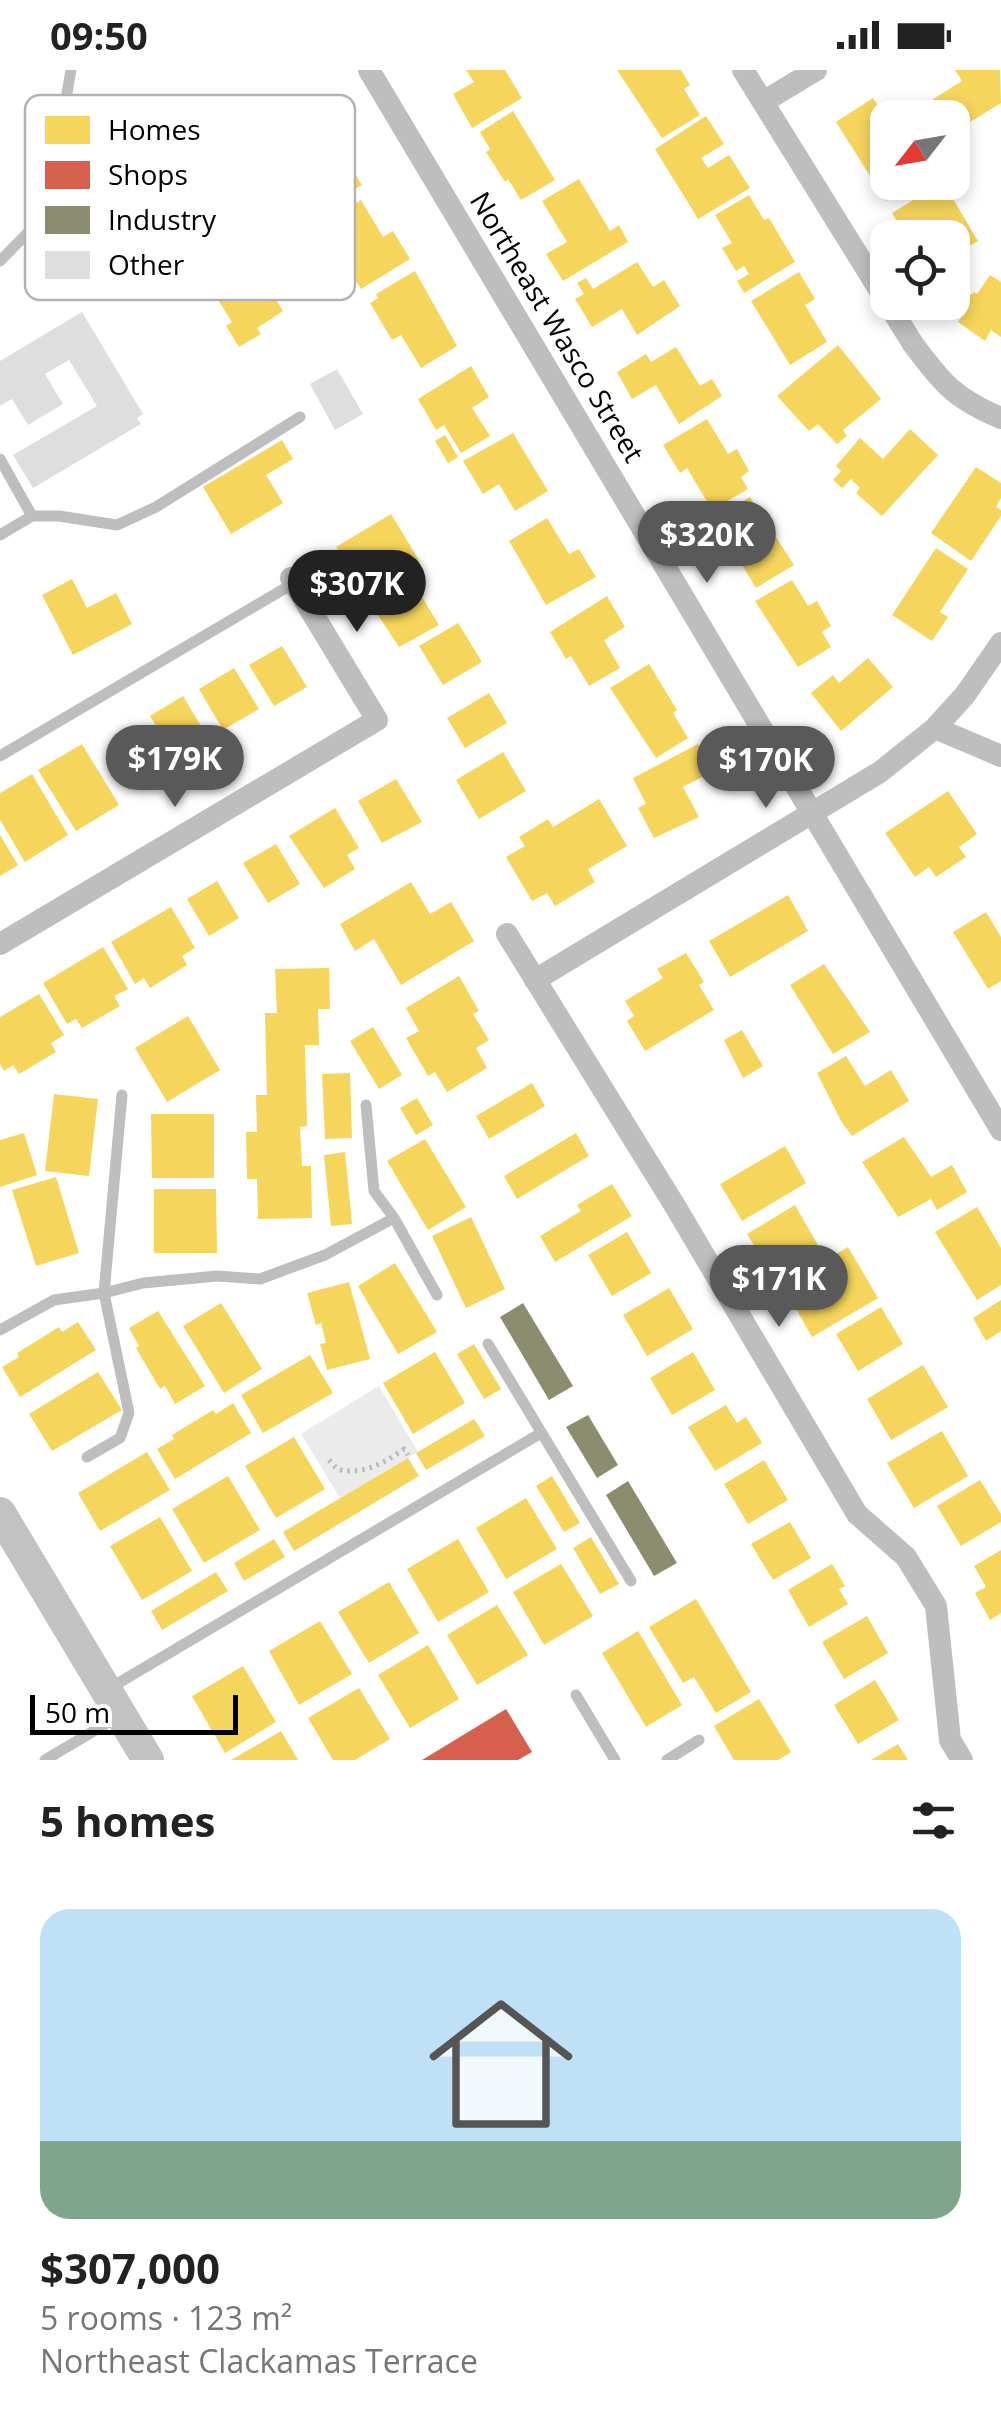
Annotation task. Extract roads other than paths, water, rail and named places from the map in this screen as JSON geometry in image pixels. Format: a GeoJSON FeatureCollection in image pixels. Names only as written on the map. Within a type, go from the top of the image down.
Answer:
{"type":"FeatureCollection","features":[{"type":"Feature","properties":{"kind":"main road"},"geometry":{"type":"LineString","coordinates":[[0,1513],[148,1760]]}},
{"type":"Feature","properties":{"kind":"street","name":"Northeast Wasco Street"},"geometry":{"type":"LineString","coordinates":[[368,70],[1001,1130]]}},
{"type":"Feature","properties":{"kind":"street"},"geometry":{"type":"LineString","coordinates":[[743,70],[912,344],[942,384],[972,406],[1001,418]]}},
{"type":"Feature","properties":{"kind":"street"},"geometry":{"type":"LineString","coordinates":[[763,102],[816,70]]}},
{"type":"Feature","properties":{"kind":"street"},"geometry":{"type":"LineString","coordinates":[[0,944],[378,720],[292,580]]}},
{"type":"Feature","properties":{"kind":"street"},"geometry":{"type":"LineString","coordinates":[[535,980],[880,772],[936,728],[1001,643]]}},
{"type":"Feature","properties":{"kind":"street"},"geometry":{"type":"LineString","coordinates":[[936,728],[1001,756]]}},
{"type":"Feature","properties":{"kind":"street"},"geometry":{"type":"LineString","coordinates":[[507,934],[676,1206],[857,1514],[906,1557],[936,1606],[950,1740],[962,1760]]}},
{"type":"Feature","properties":{"kind":"lane"},"geometry":{"type":"LineString","coordinates":[[67,95],[71,70]]}},
{"type":"Feature","properties":{"kind":"lane"},"geometry":{"type":"LineString","coordinates":[[0,261],[25,235]]}},
{"type":"Feature","properties":{"kind":"lane"},"geometry":{"type":"LineString","coordinates":[[0,535],[32,516],[59,516],[117,526],[156,507],[300,416]]}},
{"type":"Feature","properties":{"kind":"lane"},"geometry":{"type":"LineString","coordinates":[[0,459],[32,516]]}},
{"type":"Feature","properties":{"kind":"lane"},"geometry":{"type":"LineString","coordinates":[[0,756],[292,580]]}},
{"type":"Feature","properties":{"kind":"lane"},"geometry":{"type":"LineString","coordinates":[[87,1457],[120,1438],[129,1414],[104,1293],[122,1095]]}},
{"type":"Feature","properties":{"kind":"lane"},"geometry":{"type":"LineString","coordinates":[[366,1104],[374,1192],[394,1218],[437,1295]]}},
{"type":"Feature","properties":{"kind":"lane"},"geometry":{"type":"LineString","coordinates":[[0,1330],[54,1300],[143,1283],[218,1276],[260,1280],[326,1255],[394,1218]]}},
{"type":"Feature","properties":{"kind":"lane"},"geometry":{"type":"LineString","coordinates":[[488,1344],[632,1582]]}},
{"type":"Feature","properties":{"kind":"lane"},"geometry":{"type":"LineString","coordinates":[[45,1760],[114,1703],[540,1433]]}},
{"type":"Feature","properties":{"kind":"lane"},"geometry":{"type":"LineString","coordinates":[[576,1696],[615,1760]]}},
{"type":"Feature","properties":{"kind":"lane"},"geometry":{"type":"LineString","coordinates":[[666,1760],[699,1740]]}}]}
